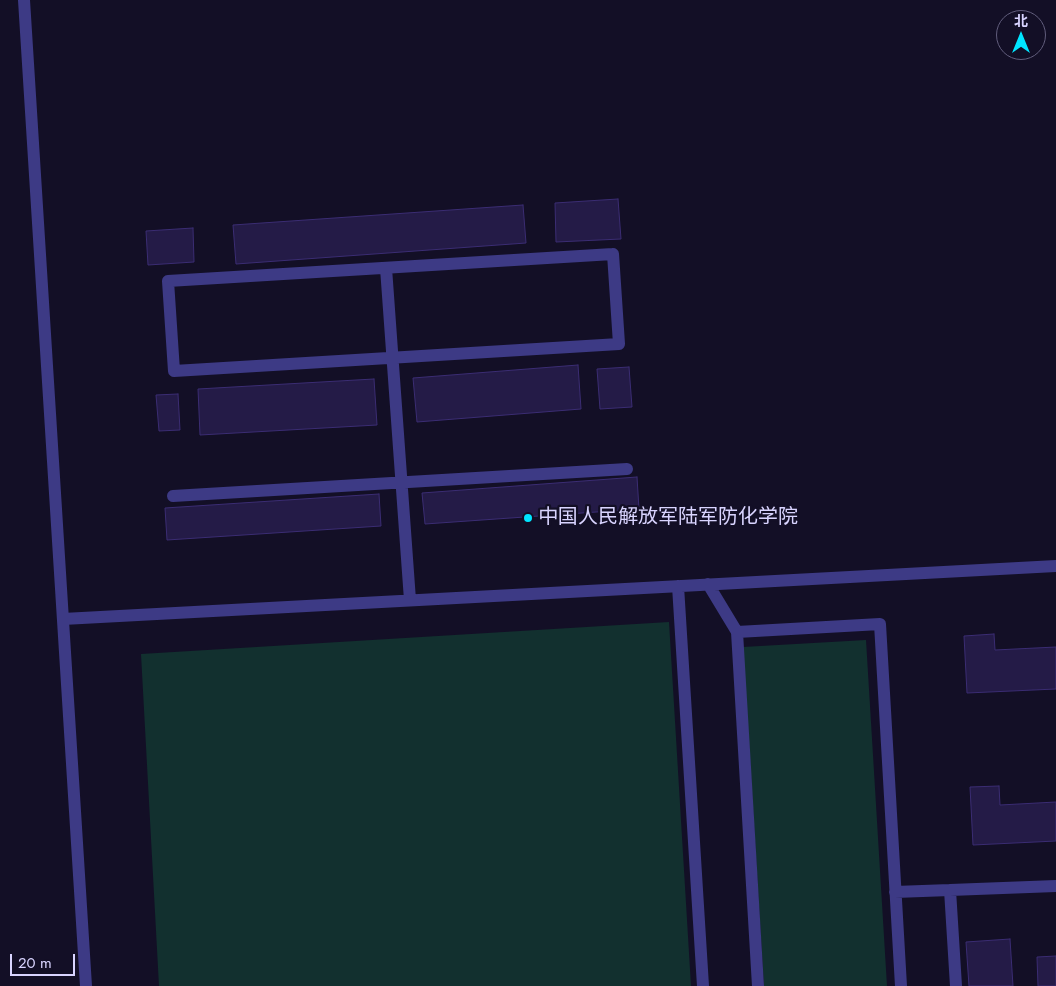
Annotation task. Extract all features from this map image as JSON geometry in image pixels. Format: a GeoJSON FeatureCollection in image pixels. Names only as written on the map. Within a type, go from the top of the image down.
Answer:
{"type":"FeatureCollection","features":[{"type":"Feature","properties":{"kind":"street"},"geometry":{"type":"LineString","coordinates":[[24,0],[86,986]]}},
{"type":"Feature","properties":{"kind":"street"},"geometry":{"type":"LineString","coordinates":[[613,254],[619,344],[174,371],[168,281],[386,268],[613,254]]}},
{"type":"Feature","properties":{"kind":"street"},"geometry":{"type":"LineString","coordinates":[[386,268],[410,600]]}},
{"type":"Feature","properties":{"kind":"street"},"geometry":{"type":"LineString","coordinates":[[173,496],[627,469]]}},
{"type":"Feature","properties":{"kind":"street"},"geometry":{"type":"LineString","coordinates":[[63,619],[1056,566]]}},
{"type":"Feature","properties":{"kind":"street"},"geometry":{"type":"LineString","coordinates":[[708,584],[737,632],[758,986]]}},
{"type":"Feature","properties":{"kind":"street"},"geometry":{"type":"LineString","coordinates":[[678,586],[703,986]]}},
{"type":"Feature","properties":{"kind":"street"},"geometry":{"type":"LineString","coordinates":[[737,632],[880,624],[901,986]]}},
{"type":"Feature","properties":{"kind":"street"},"geometry":{"type":"LineString","coordinates":[[895,892],[1056,886]]}},
{"type":"Feature","properties":{"kind":"street"},"geometry":{"type":"LineString","coordinates":[[950,890],[956,986]]}},
{"type":"Feature","properties":{"kind":"green space"},"geometry":{"type":"Polygon","coordinates":[[[669,622],[691,986],[159,986],[141,654],[669,622]]]}},
{"type":"Feature","properties":{"kind":"green space"},"geometry":{"type":"Polygon","coordinates":[[[866,640],[887,986],[764,986],[743,647],[866,640]]]}},
{"type":"Feature","properties":{"kind":"building"},"geometry":{"type":"Polygon","coordinates":[[[618,199],[621,239],[556,242],[555,203],[618,199]]]}},
{"type":"Feature","properties":{"kind":"building"},"geometry":{"type":"Polygon","coordinates":[[[523,205],[526,243],[236,264],[233,225],[523,205]]]}},
{"type":"Feature","properties":{"kind":"building"},"geometry":{"type":"Polygon","coordinates":[[[193,228],[194,262],[148,265],[146,231],[193,228]]]}},
{"type":"Feature","properties":{"kind":"building"},"geometry":{"type":"Polygon","coordinates":[[[578,365],[581,409],[417,422],[413,378],[578,365]]]}},
{"type":"Feature","properties":{"kind":"building"},"geometry":{"type":"Polygon","coordinates":[[[629,367],[632,407],[600,409],[597,369],[629,367]]]}},
{"type":"Feature","properties":{"kind":"building"},"geometry":{"type":"Polygon","coordinates":[[[374,379],[377,425],[200,435],[198,389],[374,379]]]}},
{"type":"Feature","properties":{"kind":"building"},"geometry":{"type":"Polygon","coordinates":[[[178,394],[180,430],[159,431],[156,395],[178,394]]]}},
{"type":"Feature","properties":{"kind":"building"},"geometry":{"type":"Polygon","coordinates":[[[637,477],[639,509],[425,524],[422,493],[637,477]]]}},
{"type":"Feature","properties":{"kind":"building"},"geometry":{"type":"Polygon","coordinates":[[[379,494],[381,526],[167,540],[165,508],[379,494]]]}},
{"type":"Feature","properties":{"kind":"building"},"geometry":{"type":"Polygon","coordinates":[[[994,634],[995,650],[1056,647],[1056,689],[967,693],[964,636],[994,634]]]}},
{"type":"Feature","properties":{"kind":"building"},"geometry":{"type":"Polygon","coordinates":[[[999,786],[1000,805],[1056,802],[1056,841],[973,845],[970,787],[999,786]]]}},
{"type":"Feature","properties":{"kind":"building"},"geometry":{"type":"Polygon","coordinates":[[[1010,939],[1013,986],[969,986],[966,942],[1010,939]]]}},
{"type":"Feature","properties":{"kind":"building"},"geometry":{"type":"Polygon","coordinates":[[[1056,956],[1056,986],[1038,986],[1037,957],[1056,956]]]}},
{"type":"Feature","properties":{"kind":"place","name":"中国人民解放军陆军防化学院"},"geometry":{"type":"Point","coordinates":[528,518]}}]}
